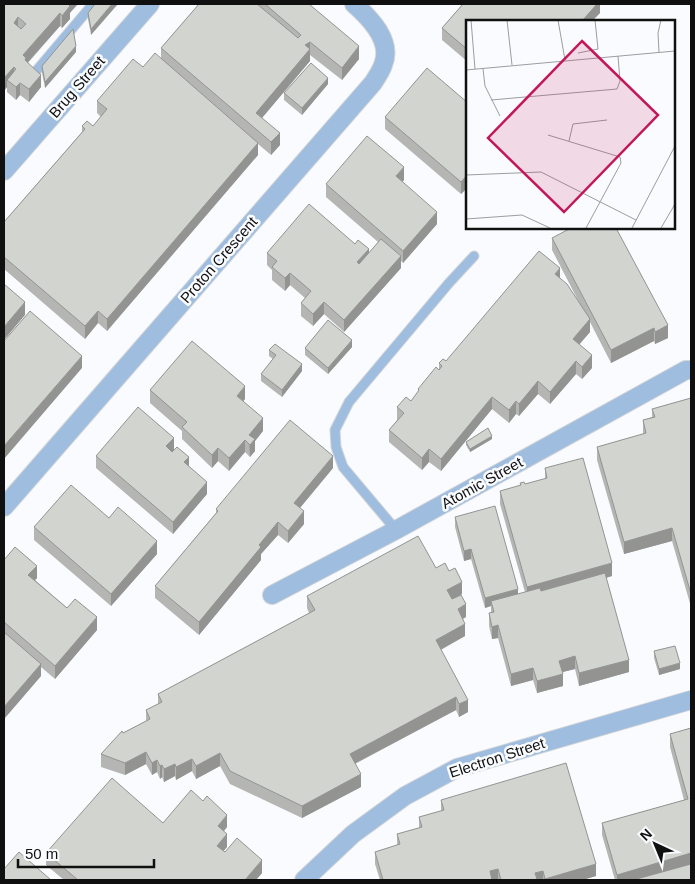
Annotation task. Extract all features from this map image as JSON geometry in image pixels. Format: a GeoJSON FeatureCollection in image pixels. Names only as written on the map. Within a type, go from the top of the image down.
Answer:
{"type":"FeatureCollection","features":[{"type":"Feature","properties":{"kind":"street","name":"Brug Street"},"geometry":{"type":"LineString","coordinates":[[6,165],[150,4]]}},
{"type":"Feature","properties":{"kind":"street","name":"Proton Crescent"},"geometry":{"type":"LineString","coordinates":[[4,507],[374,83],[384,64],[384,42],[380,33],[366,14],[354,4]]}},
{"type":"Feature","properties":{"kind":"street","name":"Atomic Street"},"geometry":{"type":"LineString","coordinates":[[272,595],[396,530],[686,370],[691,370]]}},
{"type":"Feature","properties":{"kind":"street","name":"Electron Street"},"geometry":{"type":"LineString","coordinates":[[304,880],[353,834],[405,796],[457,768],[691,700]]}},
{"type":"Feature","properties":{"kind":"lane"},"geometry":{"type":"LineString","coordinates":[[37,70],[93,4]]}},
{"type":"Feature","properties":{"kind":"lane"},"geometry":{"type":"LineString","coordinates":[[396,530],[344,467],[336,447],[335,430],[349,402],[474,256]]}},
{"type":"Feature","properties":{"kind":"building"},"geometry":{"type":"Polygon","coordinates":[[[4,4],[68,4],[70,6],[62,16],[60,13],[23,55],[26,58],[25,60],[41,75],[29,89],[20,83],[16,87],[7,80],[16,69],[14,67],[4,78],[4,4]],[[18,17],[14,23],[21,29],[26,24],[18,17]]]}},
{"type":"Feature","properties":{"kind":"building"},"geometry":{"type":"Polygon","coordinates":[[[95,4],[112,4],[91,29],[88,13],[95,4]]]}},
{"type":"Feature","properties":{"kind":"building"},"geometry":{"type":"Polygon","coordinates":[[[199,4],[257,4],[298,38],[301,35],[265,4],[309,4],[359,46],[342,68],[310,42],[305,45],[310,49],[256,113],[280,133],[271,142],[161,48],[199,4]]]}},
{"type":"Feature","properties":{"kind":"building"},"geometry":{"type":"Polygon","coordinates":[[[463,4],[597,4],[583,20],[466,20],[466,48],[442,28],[463,4]]]}},
{"type":"Feature","properties":{"kind":"building"},"geometry":{"type":"Polygon","coordinates":[[[73,29],[76,46],[45,82],[42,66],[73,29]]]}},
{"type":"Feature","properties":{"kind":"building"},"geometry":{"type":"Polygon","coordinates":[[[155,53],[258,143],[107,319],[98,311],[85,326],[4,257],[4,222],[85,129],[82,126],[87,121],[93,126],[107,109],[97,101],[133,59],[143,67],[155,53]]]}},
{"type":"Feature","properties":{"kind":"building"},"geometry":{"type":"Polygon","coordinates":[[[311,63],[328,78],[302,108],[284,93],[311,63]]]}},
{"type":"Feature","properties":{"kind":"building"},"geometry":{"type":"Polygon","coordinates":[[[427,68],[466,101],[466,176],[461,182],[385,117],[427,68]]]}},
{"type":"Feature","properties":{"kind":"building"},"geometry":{"type":"Polygon","coordinates":[[[367,136],[404,167],[396,176],[437,212],[403,251],[326,184],[367,136]]]}},
{"type":"Feature","properties":{"kind":"building"},"geometry":{"type":"Polygon","coordinates":[[[309,204],[355,244],[358,240],[369,249],[357,262],[359,264],[381,239],[401,256],[344,320],[324,302],[313,314],[301,303],[311,291],[290,273],[285,278],[272,267],[277,261],[267,253],[309,204]]]}},
{"type":"Feature","properties":{"kind":"building"},"geometry":{"type":"Polygon","coordinates":[[[569,229],[617,229],[668,325],[655,332],[654,328],[611,350],[552,238],[569,229]]]}},
{"type":"Feature","properties":{"kind":"building"},"geometry":{"type":"Polygon","coordinates":[[[539,251],[560,268],[555,274],[567,284],[590,319],[573,339],[592,355],[582,367],[576,361],[550,392],[538,381],[519,404],[516,401],[509,410],[492,397],[441,459],[429,449],[422,458],[389,430],[404,413],[397,407],[406,397],[411,401],[436,367],[439,370],[442,366],[439,363],[443,359],[446,361],[539,251]]]}},
{"type":"Feature","properties":{"kind":"building"},"geometry":{"type":"Polygon","coordinates":[[[4,284],[25,302],[4,327],[4,284]]]}},
{"type":"Feature","properties":{"kind":"building"},"geometry":{"type":"Polygon","coordinates":[[[30,311],[82,356],[4,446],[4,341],[30,311]]]}},
{"type":"Feature","properties":{"kind":"building"},"geometry":{"type":"Polygon","coordinates":[[[328,320],[352,340],[328,368],[305,348],[328,320]]]}},
{"type":"Feature","properties":{"kind":"building"},"geometry":{"type":"Polygon","coordinates":[[[192,341],[245,386],[237,396],[263,418],[249,435],[255,439],[250,445],[245,440],[229,458],[218,448],[212,455],[182,427],[187,422],[150,390],[192,341]]]}},
{"type":"Feature","properties":{"kind":"building"},"geometry":{"type":"Polygon","coordinates":[[[275,344],[302,364],[282,390],[261,374],[276,355],[269,350],[275,344]]]}},
{"type":"Feature","properties":{"kind":"building"},"geometry":{"type":"Polygon","coordinates":[[[691,398],[691,594],[672,528],[624,542],[597,447],[646,433],[643,420],[655,417],[652,409],[691,398]]]}},
{"type":"Feature","properties":{"kind":"building"},"geometry":{"type":"Polygon","coordinates":[[[138,407],[174,438],[166,446],[172,452],[177,447],[189,457],[184,462],[207,482],[173,522],[96,456],[138,407]]]}},
{"type":"Feature","properties":{"kind":"building"},"geometry":{"type":"Polygon","coordinates":[[[290,420],[333,456],[294,503],[304,511],[288,531],[278,522],[259,545],[261,547],[199,622],[155,586],[218,511],[216,509],[290,420]]]}},
{"type":"Feature","properties":{"kind":"building"},"geometry":{"type":"Polygon","coordinates":[[[488,428],[492,436],[470,449],[466,442],[488,428]]]}},
{"type":"Feature","properties":{"kind":"building"},"geometry":{"type":"Polygon","coordinates":[[[583,458],[612,563],[527,587],[500,491],[521,485],[520,483],[524,482],[525,484],[547,478],[545,468],[583,458]]]}},
{"type":"Feature","properties":{"kind":"building"},"geometry":{"type":"Polygon","coordinates":[[[71,485],[109,518],[118,507],[157,541],[111,594],[34,527],[71,485]]]}},
{"type":"Feature","properties":{"kind":"building"},"geometry":{"type":"Polygon","coordinates":[[[495,506],[518,589],[485,598],[471,549],[464,551],[455,517],[495,506]]]}},
{"type":"Feature","properties":{"kind":"building"},"geometry":{"type":"Polygon","coordinates":[[[418,536],[436,568],[445,563],[449,571],[455,568],[462,582],[447,590],[452,599],[461,595],[466,604],[458,609],[465,624],[436,640],[468,700],[459,704],[456,697],[350,754],[361,774],[302,806],[230,771],[220,753],[196,766],[192,759],[176,767],[175,764],[164,769],[157,760],[152,763],[146,752],[125,763],[101,754],[122,731],[123,733],[150,719],[146,710],[162,702],[158,694],[315,610],[307,596],[418,536]]]}},
{"type":"Feature","properties":{"kind":"building"},"geometry":{"type":"Polygon","coordinates":[[[15,547],[37,566],[28,575],[67,608],[75,599],[97,617],[55,666],[4,622],[4,560],[15,547]]]}},
{"type":"Feature","properties":{"kind":"building"},"geometry":{"type":"Polygon","coordinates":[[[605,573],[629,660],[579,673],[575,656],[559,661],[563,674],[537,681],[533,668],[511,674],[498,625],[492,627],[489,613],[494,612],[491,601],[540,588],[541,591],[605,573]]]}},
{"type":"Feature","properties":{"kind":"building"},"geometry":{"type":"Polygon","coordinates":[[[4,632],[41,664],[4,707],[4,632]]]}},
{"type":"Feature","properties":{"kind":"building"},"geometry":{"type":"Polygon","coordinates":[[[675,646],[680,663],[659,669],[654,651],[675,646]]]}},
{"type":"Feature","properties":{"kind":"building"},"geometry":{"type":"Polygon","coordinates":[[[691,728],[691,853],[617,875],[602,823],[688,799],[670,734],[691,728]]]}},
{"type":"Feature","properties":{"kind":"building"},"geometry":{"type":"Polygon","coordinates":[[[566,763],[596,864],[545,879],[543,871],[535,873],[537,879],[532,880],[501,880],[498,869],[490,871],[492,880],[383,880],[375,852],[400,844],[397,834],[422,827],[419,817],[444,810],[441,800],[566,763]]]}},
{"type":"Feature","properties":{"kind":"building"},"geometry":{"type":"Polygon","coordinates":[[[112,778],[163,823],[191,790],[203,801],[207,796],[227,815],[218,826],[227,834],[217,846],[225,852],[237,838],[262,860],[245,880],[78,880],[46,853],[112,778]]]}},
{"type":"Feature","properties":{"kind":"building"},"geometry":{"type":"Polygon","coordinates":[[[19,852],[51,880],[4,880],[4,869],[19,852]]]}},
{"type":"Feature","properties":{"kind":"building"},"geometry":{"type":"Polygon","coordinates":[[[691,864],[691,880],[633,880],[691,864]]]}}]}
